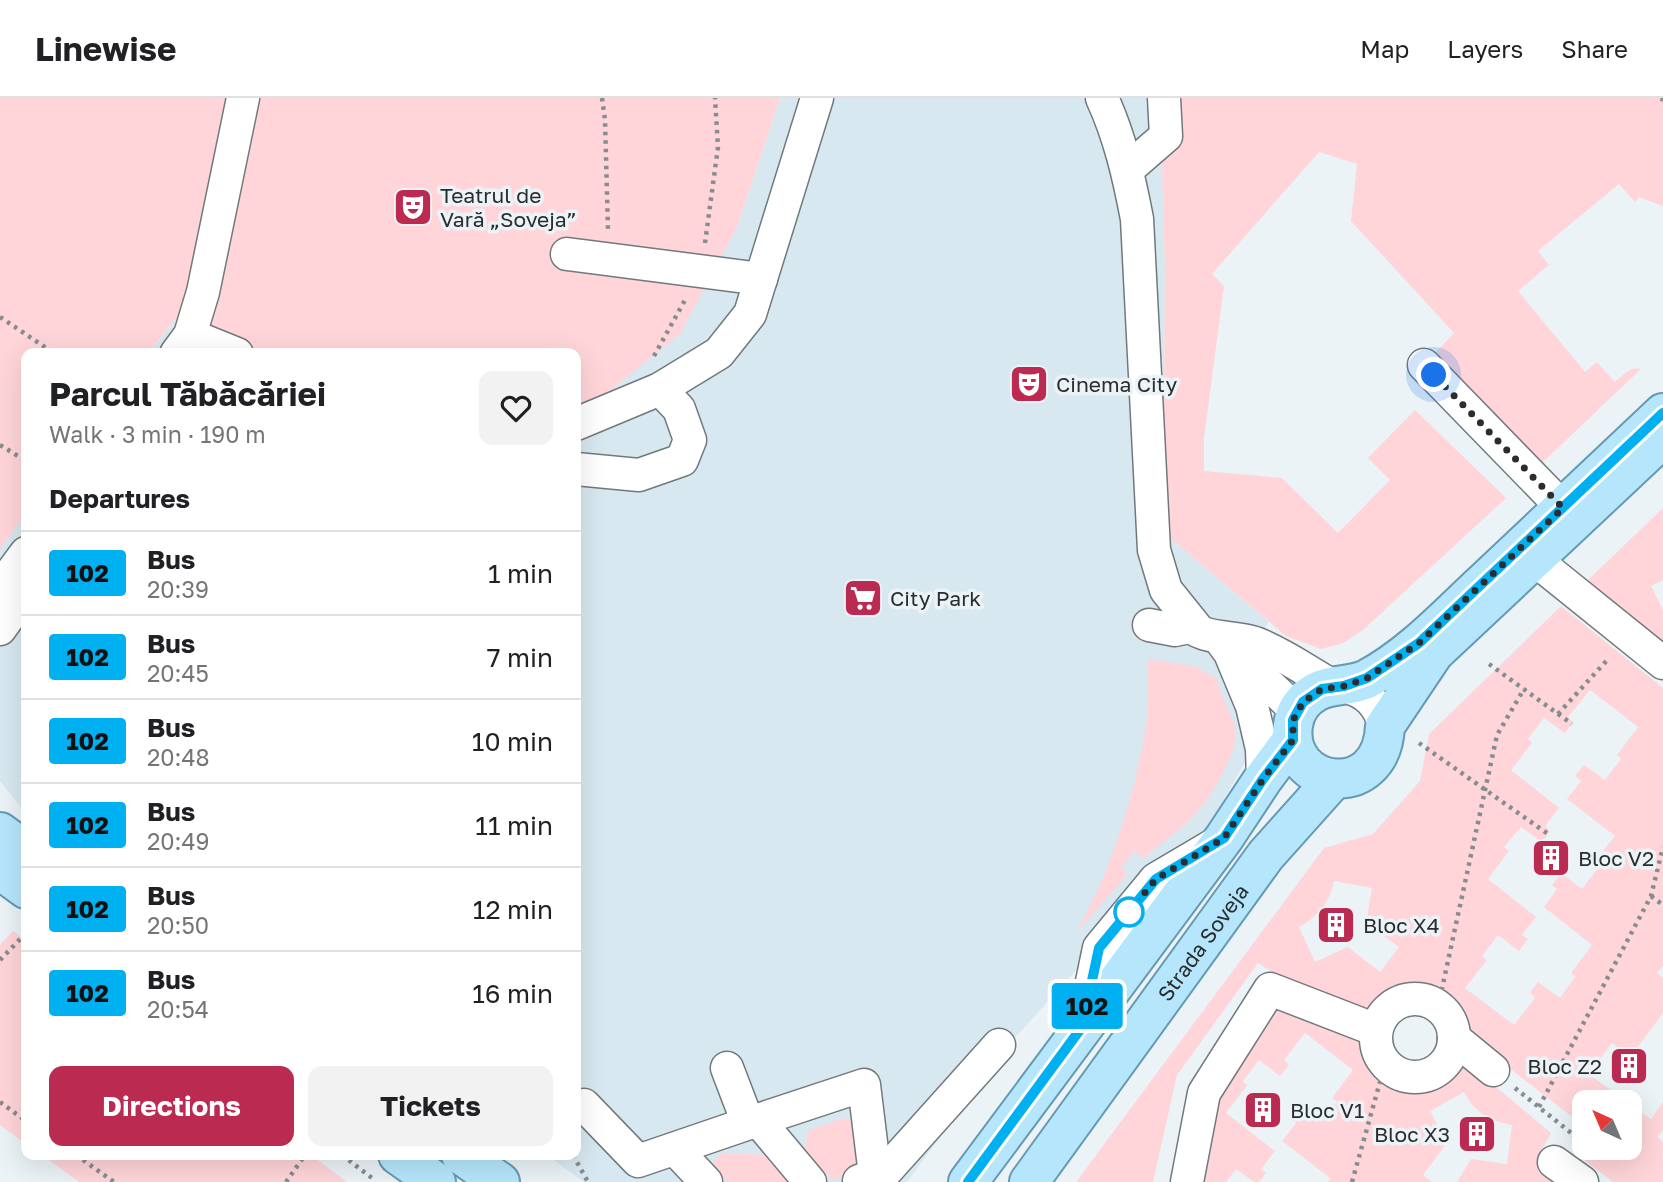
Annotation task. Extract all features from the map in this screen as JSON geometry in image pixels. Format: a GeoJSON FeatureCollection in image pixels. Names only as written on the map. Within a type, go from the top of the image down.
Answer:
{"type":"FeatureCollection","features":[{"type":"Feature","properties":{"kind":"main road","name":"Strada Soveja"},"geometry":{"type":"LineString","coordinates":[[968,1182],[1224,838],[1263,779],[1312,694],[1367,678],[1419,643],[1663,413]]}},
{"type":"Feature","properties":{"kind":"main road","name":"Strada Soveja"},"geometry":{"type":"LineString","coordinates":[[1029,1182],[1265,855],[1334,779],[1348,778],[1372,765],[1380,754],[1385,726],[1434,653],[1663,438]]}},
{"type":"Feature","properties":{"kind":"main road"},"geometry":{"type":"LineString","coordinates":[[1295,726],[1297,754],[1319,775],[1334,779]]}},
{"type":"Feature","properties":{"kind":"main road"},"geometry":{"type":"LineString","coordinates":[[0,832],[21,847]]}},
{"type":"Feature","properties":{"kind":"main road"},"geometry":{"type":"LineString","coordinates":[[0,870],[21,885]]}},
{"type":"Feature","properties":{"kind":"main road"},"geometry":{"type":"LineString","coordinates":[[405,1160],[436,1182]]}},
{"type":"Feature","properties":{"kind":"main road"},"geometry":{"type":"LineString","coordinates":[[468,1160],[500,1182]]}},
{"type":"Feature","properties":{"kind":"street"},"geometry":{"type":"LineString","coordinates":[[205,348],[183,344],[203,292],[243,98]]}},
{"type":"Feature","properties":{"kind":"street"},"geometry":{"type":"LineString","coordinates":[[581,422],[660,389],[719,353],[750,314],[817,98]]}},
{"type":"Feature","properties":{"kind":"street"},"geometry":{"type":"LineString","coordinates":[[1102,98],[1128,169],[1137,219],[1154,550],[1166,590],[1209,637],[1252,706],[1258,726],[1263,779]]}},
{"type":"Feature","properties":{"kind":"street"},"geometry":{"type":"LineString","coordinates":[[1128,169],[1166,136],[1164,98]]}},
{"type":"Feature","properties":{"kind":"street"},"geometry":{"type":"LineString","coordinates":[[567,254],[761,279]]}},
{"type":"Feature","properties":{"kind":"street"},"geometry":{"type":"LineString","coordinates":[[1424,365],[1563,508]]}},
{"type":"Feature","properties":{"kind":"street"},"geometry":{"type":"LineString","coordinates":[[581,469],[639,475],[682,460],[690,440],[679,409],[660,389]]}},
{"type":"Feature","properties":{"kind":"street"},"geometry":{"type":"LineString","coordinates":[[1534,559],[1663,663]]}},
{"type":"Feature","properties":{"kind":"street"},"geometry":{"type":"LineString","coordinates":[[0,588],[21,560]]}},
{"type":"Feature","properties":{"kind":"street"},"geometry":{"type":"LineString","coordinates":[[1,627],[21,600]]}},
{"type":"Feature","properties":{"kind":"street"},"geometry":{"type":"LineString","coordinates":[[1150,615],[1178,617],[1250,667],[1295,726]]}},
{"type":"Feature","properties":{"kind":"street"},"geometry":{"type":"LineString","coordinates":[[1209,637],[1256,643],[1339,686],[1359,690],[1371,699],[1385,726]]}},
{"type":"Feature","properties":{"kind":"street"},"geometry":{"type":"LineString","coordinates":[[1186,1182],[1204,1093],[1270,989],[1376,1030]]}},
{"type":"Feature","properties":{"kind":"street"},"geometry":{"type":"LineString","coordinates":[[1411,999],[1426,1001],[1438,1007],[1452,1026],[1454,1038],[1446,1061],[1437,1070],[1424,1076],[1410,1077],[1395,1073],[1385,1064],[1375,1041],[1376,1030],[1381,1017],[1398,1003],[1411,999]]}},
{"type":"Feature","properties":{"kind":"street"},"geometry":{"type":"LineString","coordinates":[[1454,1038],[1493,1070]]}},
{"type":"Feature","properties":{"kind":"street"},"geometry":{"type":"LineString","coordinates":[[584,1105],[641,1169],[675,1149],[864,1086],[865,1179],[886,1171],[999,1045]]}},
{"type":"Feature","properties":{"kind":"street"},"geometry":{"type":"LineString","coordinates":[[727,1068],[753,1121],[810,1182]]}},
{"type":"Feature","properties":{"kind":"street"},"geometry":{"type":"LineString","coordinates":[[675,1149],[706,1182]]}},
{"type":"Feature","properties":{"kind":"street"},"geometry":{"type":"LineString","coordinates":[[1554,1162],[1582,1182]]}},
{"type":"Feature","properties":{"kind":"path"},"geometry":{"type":"LineString","coordinates":[[602,98],[605,120],[608,259]]}},
{"type":"Feature","properties":{"kind":"path"},"geometry":{"type":"LineString","coordinates":[[0,317],[46,348]]}},
{"type":"Feature","properties":{"kind":"path"},"geometry":{"type":"LineString","coordinates":[[0,446],[21,458]]}},
{"type":"Feature","properties":{"kind":"path"},"geometry":{"type":"LineString","coordinates":[[1558,714],[1630,636]]}},
{"type":"Feature","properties":{"kind":"path"},"geometry":{"type":"LineString","coordinates":[[1489,664],[1572,724]]}},
{"type":"Feature","properties":{"kind":"path"},"geometry":{"type":"LineString","coordinates":[[1438,1007],[1497,735],[1524,689]]}},
{"type":"Feature","properties":{"kind":"path"},"geometry":{"type":"LineString","coordinates":[[1419,743],[1548,834]]}},
{"type":"Feature","properties":{"kind":"path"},"geometry":{"type":"LineString","coordinates":[[1539,1107],[1651,896],[1663,847]]}},
{"type":"Feature","properties":{"kind":"path"},"geometry":{"type":"LineString","coordinates":[[1651,896],[1663,905]]}},
{"type":"Feature","properties":{"kind":"path"},"geometry":{"type":"LineString","coordinates":[[0,960],[21,938]]}},
{"type":"Feature","properties":{"kind":"path"},"geometry":{"type":"LineString","coordinates":[[1352,1182],[1385,1064]]}},
{"type":"Feature","properties":{"kind":"path"},"geometry":{"type":"LineString","coordinates":[[1493,1070],[1574,1136],[1554,1162]]}},
{"type":"Feature","properties":{"kind":"path"},"geometry":{"type":"LineString","coordinates":[[0,1102],[21,1117]]}},
{"type":"Feature","properties":{"kind":"path"},"geometry":{"type":"LineString","coordinates":[[83,1160],[114,1182]]}},
{"type":"Feature","properties":{"kind":"path"},"geometry":{"type":"LineString","coordinates":[[286,1182],[301,1160]]}},
{"type":"Feature","properties":{"kind":"path"},"geometry":{"type":"LineString","coordinates":[[348,1160],[377,1182]]}},
{"type":"Feature","properties":{"kind":"path"},"geometry":{"type":"LineString","coordinates":[[576,1160],[588,1182]]}},
{"type":"Feature","properties":{"kind":"shaded area"},"geometry":{"type":"Polygon","coordinates":[[[0,98],[780,98],[737,227],[680,334],[591,406],[581,410],[581,348],[257,348],[176,318],[152,348],[21,348],[21,521],[0,549],[0,98]]]}},
{"type":"Feature","properties":{"kind":"shaded area","name":"City Park"},"geometry":{"type":"Polygon","coordinates":[[[780,98],[1160,98],[1165,267],[1163,532],[1269,622],[1225,683],[1253,748],[1200,842],[1098,936],[1078,968],[1005,1049],[907,1182],[584,1182],[554,1160],[581,1160],[581,406],[737,227],[780,98]]]}},
{"type":"Feature","properties":{"kind":"shaded area"},"geometry":{"type":"Polygon","coordinates":[[[1160,98],[1663,98],[1663,206],[1639,197],[1635,202],[1619,184],[1538,251],[1549,265],[1518,291],[1585,372],[1597,362],[1615,382],[1630,370],[1641,369],[1542,463],[1436,352],[1454,333],[1351,221],[1357,164],[1319,152],[1212,274],[1224,286],[1204,438],[1204,471],[1282,478],[1338,533],[1390,480],[1368,458],[1415,410],[1506,498],[1363,630],[1343,643],[1321,649],[1286,636],[1163,532],[1165,267],[1160,98]]]}},
{"type":"Feature","properties":{"kind":"shaded area"},"geometry":{"type":"Polygon","coordinates":[[[176,318],[257,348],[153,348],[176,318]]]}},
{"type":"Feature","properties":{"kind":"shaded area"},"geometry":{"type":"Polygon","coordinates":[[[1663,508],[1663,580],[1651,586],[1663,610],[1663,648],[1584,584],[1663,508]]]}},
{"type":"Feature","properties":{"kind":"shaded area"},"geometry":{"type":"Polygon","coordinates":[[[21,521],[21,808],[0,781],[0,549],[21,521]]]}},
{"type":"Feature","properties":{"kind":"shaded area"},"geometry":{"type":"Polygon","coordinates":[[[1561,606],[1663,688],[1663,966],[1657,973],[1663,978],[1663,1013],[1631,1056],[1612,1043],[1589,1074],[1611,1090],[1572,1090],[1572,1117],[1459,1029],[1443,1005],[1413,994],[1376,1014],[1373,1049],[1396,1078],[1432,1077],[1457,1054],[1551,1133],[1536,1161],[1565,1182],[1457,1182],[1471,1159],[1507,1164],[1512,1125],[1484,1115],[1464,1092],[1430,1111],[1447,1143],[1423,1175],[1432,1182],[1328,1182],[1330,1178],[1282,1141],[1296,1123],[1291,1119],[1299,1107],[1321,1122],[1337,1102],[1332,1098],[1353,1070],[1305,1033],[1284,1060],[1289,1065],[1280,1076],[1259,1060],[1243,1081],[1247,1085],[1226,1113],[1275,1151],[1261,1169],[1266,1173],[1259,1182],[1254,1182],[1236,1169],[1226,1182],[1196,1182],[1215,1090],[1288,982],[1258,963],[1177,1075],[1153,1182],[1076,1182],[1324,848],[1373,834],[1420,781],[1429,734],[1561,606]],[[1590,690],[1568,717],[1573,722],[1565,733],[1544,718],[1528,739],[1532,743],[1511,770],[1559,808],[1545,826],[1550,831],[1542,842],[1521,827],[1504,847],[1509,851],[1488,879],[1536,917],[1522,935],[1528,939],[1519,951],[1498,935],[1482,956],[1487,960],[1465,988],[1514,1025],[1535,998],[1530,993],[1538,982],[1560,998],[1575,977],[1571,973],[1592,945],[1544,907],[1557,889],[1552,885],[1561,873],[1582,889],[1598,868],[1593,864],[1615,836],[1567,799],[1581,781],[1575,776],[1584,765],[1605,780],[1621,759],[1617,755],[1638,727],[1590,690]],[[1334,881],[1330,896],[1322,908],[1312,919],[1299,927],[1315,962],[1348,947],[1380,972],[1399,947],[1366,923],[1372,888],[1334,881]]]}},
{"type":"Feature","properties":{"kind":"shaded area"},"geometry":{"type":"Polygon","coordinates":[[[1148,659],[1195,666],[1218,679],[1236,730],[1236,739],[1229,761],[1197,812],[1143,859],[1135,851],[1121,867],[1128,874],[1076,933],[1112,856],[1129,802],[1147,718],[1148,659]]]}},
{"type":"Feature","properties":{"kind":"shaded area"},"geometry":{"type":"Polygon","coordinates":[[[13,931],[21,937],[21,1140],[0,1125],[0,945],[13,931]]]}},
{"type":"Feature","properties":{"kind":"shaded area"},"geometry":{"type":"Polygon","coordinates":[[[1663,1102],[1663,1130],[1657,1137],[1663,1142],[1663,1182],[1613,1182],[1585,1160],[1642,1160],[1642,1113],[1651,1119],[1663,1102]]]}},
{"type":"Feature","properties":{"kind":"shaded area"},"geometry":{"type":"Polygon","coordinates":[[[844,1118],[863,1126],[866,1172],[832,1179],[803,1151],[809,1130],[844,1118]]]}},
{"type":"Feature","properties":{"kind":"shaded area"},"geometry":{"type":"Polygon","coordinates":[[[721,1153],[767,1155],[792,1182],[727,1182],[711,1165],[721,1153]]]}},
{"type":"Feature","properties":{"kind":"shaded area"},"geometry":{"type":"Polygon","coordinates":[[[49,1160],[318,1160],[347,1182],[79,1182],[49,1160]]]}},
{"type":"Feature","properties":{"kind":"bus line","name":"102"},"geometry":{"type":"LineString","coordinates":[[968,1182],[1082,1027],[1099,948],[1156,879],[1224,838],[1293,740],[1293,720],[1303,702],[1322,689],[1344,686],[1367,678],[1419,643],[1663,413]]}},
{"type":"Feature","properties":{"kind":"place","name":"Teatrul de Vară „Soveja”"},"geometry":{"type":"Point","coordinates":[413,207]}},
{"type":"Feature","properties":{"kind":"place","name":"Cinema City"},"geometry":{"type":"Point","coordinates":[1029,384]}},
{"type":"Feature","properties":{"kind":"place","name":"City Park"},"geometry":{"type":"Point","coordinates":[863,598]}},
{"type":"Feature","properties":{"kind":"place","name":"Bloc V2"},"geometry":{"type":"Point","coordinates":[1551,858]}},
{"type":"Feature","properties":{"kind":"place","name":"Bloc X4"},"geometry":{"type":"Point","coordinates":[1336,925]}},
{"type":"Feature","properties":{"kind":"place","name":"Bloc Z2"},"geometry":{"type":"Point","coordinates":[1629,1066]}},
{"type":"Feature","properties":{"kind":"place","name":"Bloc V1"},"geometry":{"type":"Point","coordinates":[1263,1110]}},
{"type":"Feature","properties":{"kind":"place","name":"Bloc X3"},"geometry":{"type":"Point","coordinates":[1477,1134]}},
{"type":"Feature","properties":{"kind":"route"},"geometry":{"type":"LineString","coordinates":[[1129,912],[1156,879],[1224,838],[1293,740],[1293,720],[1303,702],[1322,689],[1344,686],[1367,678],[1419,643],[1563,508],[1434,375]]}}]}
